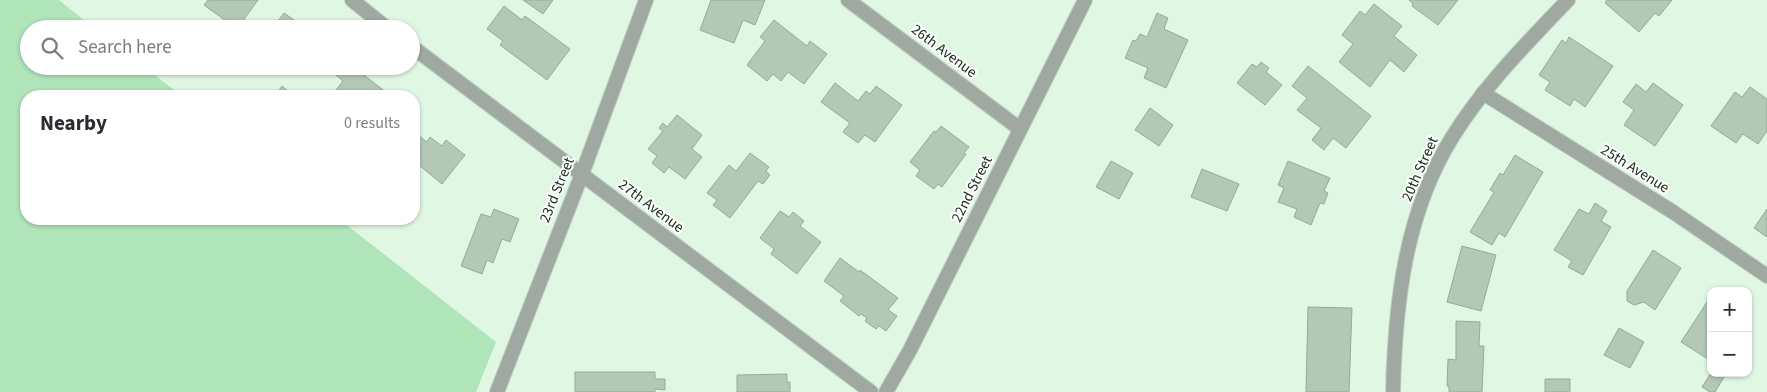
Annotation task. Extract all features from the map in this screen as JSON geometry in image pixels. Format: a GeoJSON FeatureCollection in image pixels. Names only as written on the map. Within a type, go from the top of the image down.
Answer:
{"type":"FeatureCollection","features":[{"type":"Feature","properties":{"kind":"street"},"geometry":{"type":"LineString","coordinates":[[352,0],[377,20]]}},
{"type":"Feature","properties":{"kind":"street","name":"23rd Street"},"geometry":{"type":"LineString","coordinates":[[497,392],[582,174],[646,0]]}},
{"type":"Feature","properties":{"kind":"street","name":"26th Avenue"},"geometry":{"type":"LineString","coordinates":[[848,0],[1020,129]]}},
{"type":"Feature","properties":{"kind":"street","name":"22nd Street"},"geometry":{"type":"LineString","coordinates":[[886,392],[914,341],[1085,0]]}},
{"type":"Feature","properties":{"kind":"street","name":"20th Street"},"geometry":{"type":"LineString","coordinates":[[1393,392],[1395,338],[1402,278],[1425,189],[1452,136],[1483,93],[1568,0]]}},
{"type":"Feature","properties":{"kind":"street","name":"27th Avenue"},"geometry":{"type":"LineString","coordinates":[[420,53],[871,392]]}},
{"type":"Feature","properties":{"kind":"street","name":"25th Avenue"},"geometry":{"type":"LineString","coordinates":[[1483,93],[1673,212],[1767,276]]}},
{"type":"Feature","properties":{"kind":"green space"},"geometry":{"type":"Polygon","coordinates":[[[0,0],[59,0],[84,20],[20,20],[20,75],[155,75],[174,90],[20,90],[20,225],[347,225],[496,342],[476,392],[0,392],[0,0]]]}},
{"type":"Feature","properties":{"kind":"building"},"geometry":{"type":"Polygon","coordinates":[[[208,0],[258,0],[244,20],[225,20],[204,5],[208,0]]]}},
{"type":"Feature","properties":{"kind":"building"},"geometry":{"type":"Polygon","coordinates":[[[523,0],[553,0],[543,14],[523,0]]]}},
{"type":"Feature","properties":{"kind":"building"},"geometry":{"type":"Polygon","coordinates":[[[711,0],[765,0],[755,25],[743,20],[734,43],[700,30],[711,0]]]}},
{"type":"Feature","properties":{"kind":"building"},"geometry":{"type":"Polygon","coordinates":[[[1409,0],[1458,0],[1438,25],[1412,6],[1413,4],[1409,0]]]}},
{"type":"Feature","properties":{"kind":"building"},"geometry":{"type":"Polygon","coordinates":[[[1607,0],[1672,0],[1659,16],[1655,13],[1639,32],[1605,3],[1607,0]]]}},
{"type":"Feature","properties":{"kind":"building"},"geometry":{"type":"Polygon","coordinates":[[[1374,4],[1402,26],[1394,36],[1417,55],[1404,72],[1390,60],[1370,87],[1339,62],[1353,44],[1342,35],[1360,11],[1365,15],[1374,4]]]}},
{"type":"Feature","properties":{"kind":"building"},"geometry":{"type":"Polygon","coordinates":[[[504,6],[522,20],[525,16],[570,49],[547,80],[500,45],[503,41],[487,29],[504,6]]]}},
{"type":"Feature","properties":{"kind":"building"},"geometry":{"type":"Polygon","coordinates":[[[284,13],[294,20],[279,20],[284,13]]]}},
{"type":"Feature","properties":{"kind":"building"},"geometry":{"type":"Polygon","coordinates":[[[1157,13],[1168,18],[1164,29],[1188,40],[1166,88],[1144,78],[1148,68],[1125,58],[1133,40],[1136,41],[1140,34],[1147,37],[1157,13]]]}},
{"type":"Feature","properties":{"kind":"building"},"geometry":{"type":"Polygon","coordinates":[[[774,20],[807,46],[810,41],[827,54],[804,84],[788,72],[781,81],[773,74],[767,81],[747,65],[765,41],[760,37],[774,20]]]}},
{"type":"Feature","properties":{"kind":"building"},"geometry":{"type":"Polygon","coordinates":[[[1569,37],[1613,66],[1585,107],[1574,99],[1570,106],[1545,90],[1550,82],[1539,75],[1562,40],[1566,43],[1569,37]]]}},
{"type":"Feature","properties":{"kind":"building"},"geometry":{"type":"Polygon","coordinates":[[[1261,62],[1269,68],[1266,72],[1282,85],[1265,105],[1237,83],[1252,64],[1257,67],[1261,62]]]}},
{"type":"Feature","properties":{"kind":"building"},"geometry":{"type":"Polygon","coordinates":[[[1308,66],[1371,116],[1346,148],[1333,138],[1324,150],[1312,140],[1321,128],[1297,110],[1307,98],[1292,86],[1308,66]]]}},
{"type":"Feature","properties":{"kind":"building"},"geometry":{"type":"Polygon","coordinates":[[[336,75],[364,75],[383,90],[336,90],[343,81],[336,75]]]}},
{"type":"Feature","properties":{"kind":"building"},"geometry":{"type":"Polygon","coordinates":[[[835,83],[858,101],[866,91],[870,94],[876,86],[902,105],[875,142],[865,135],[858,143],[843,132],[850,123],[821,102],[835,83]]]}},
{"type":"Feature","properties":{"kind":"building"},"geometry":{"type":"Polygon","coordinates":[[[1653,83],[1683,105],[1655,146],[1624,125],[1634,110],[1623,102],[1636,84],[1646,92],[1653,83]]]}},
{"type":"Feature","properties":{"kind":"building"},"geometry":{"type":"Polygon","coordinates":[[[1750,87],[1767,99],[1767,131],[1758,144],[1743,134],[1736,143],[1711,126],[1735,92],[1742,97],[1750,87]]]}},
{"type":"Feature","properties":{"kind":"building"},"geometry":{"type":"Polygon","coordinates":[[[1150,108],[1173,125],[1159,146],[1135,130],[1150,108]]]}},
{"type":"Feature","properties":{"kind":"building"},"geometry":{"type":"Polygon","coordinates":[[[677,115],[702,135],[692,149],[702,157],[685,179],[669,167],[664,173],[652,163],[657,156],[648,149],[663,131],[659,128],[663,123],[667,127],[677,115]]]}},
{"type":"Feature","properties":{"kind":"building"},"geometry":{"type":"Polygon","coordinates":[[[941,126],[969,147],[942,187],[938,184],[934,189],[916,176],[920,170],[910,162],[934,131],[936,132],[941,126]]]}},
{"type":"Feature","properties":{"kind":"building"},"geometry":{"type":"Polygon","coordinates":[[[420,137],[427,142],[430,137],[442,146],[446,140],[465,155],[442,184],[420,166],[420,137]]]}},
{"type":"Feature","properties":{"kind":"building"},"geometry":{"type":"Polygon","coordinates":[[[750,153],[769,167],[766,171],[770,175],[763,184],[758,181],[730,218],[713,205],[717,200],[707,193],[729,165],[736,171],[750,153]]]}},
{"type":"Feature","properties":{"kind":"building"},"geometry":{"type":"Polygon","coordinates":[[[1515,155],[1543,172],[1505,237],[1499,233],[1492,245],[1470,232],[1494,192],[1490,190],[1500,173],[1503,175],[1515,155]]]}},
{"type":"Feature","properties":{"kind":"building"},"geometry":{"type":"Polygon","coordinates":[[[1111,161],[1133,173],[1119,199],[1096,187],[1111,161]]]}},
{"type":"Feature","properties":{"kind":"building"},"geometry":{"type":"Polygon","coordinates":[[[1288,161],[1330,178],[1324,191],[1328,193],[1324,204],[1320,203],[1311,225],[1294,217],[1297,209],[1278,202],[1284,188],[1278,185],[1288,161]]]}},
{"type":"Feature","properties":{"kind":"building"},"geometry":{"type":"Polygon","coordinates":[[[1202,169],[1239,184],[1227,211],[1191,197],[1202,169]]]}},
{"type":"Feature","properties":{"kind":"building"},"geometry":{"type":"Polygon","coordinates":[[[1595,203],[1607,211],[1601,221],[1611,227],[1583,275],[1568,267],[1572,261],[1554,250],[1579,209],[1589,214],[1595,203]]]}},
{"type":"Feature","properties":{"kind":"building"},"geometry":{"type":"Polygon","coordinates":[[[494,209],[519,219],[510,242],[502,239],[493,263],[487,260],[482,274],[461,266],[481,214],[491,217],[494,209]]]}},
{"type":"Feature","properties":{"kind":"building"},"geometry":{"type":"Polygon","coordinates":[[[1767,209],[1767,237],[1754,228],[1767,209]]]}},
{"type":"Feature","properties":{"kind":"building"},"geometry":{"type":"Polygon","coordinates":[[[780,211],[789,217],[793,212],[804,221],[800,226],[821,242],[797,274],[771,254],[774,249],[760,238],[780,211]]]}},
{"type":"Feature","properties":{"kind":"building"},"geometry":{"type":"Polygon","coordinates":[[[1462,246],[1496,255],[1481,311],[1447,302],[1462,246]]]}},
{"type":"Feature","properties":{"kind":"building"},"geometry":{"type":"Polygon","coordinates":[[[1653,250],[1681,268],[1655,310],[1644,302],[1634,305],[1627,301],[1627,291],[1653,250]]]}},
{"type":"Feature","properties":{"kind":"building"},"geometry":{"type":"Polygon","coordinates":[[[840,258],[898,298],[888,310],[897,316],[886,331],[879,326],[876,329],[865,321],[867,318],[861,314],[859,316],[840,301],[844,296],[824,281],[840,258]]]}},
{"type":"Feature","properties":{"kind":"building"},"geometry":{"type":"Polygon","coordinates":[[[1707,302],[1707,358],[1681,342],[1707,302]]]}},
{"type":"Feature","properties":{"kind":"building"},"geometry":{"type":"Polygon","coordinates":[[[1308,307],[1352,308],[1349,392],[1306,392],[1308,307]]]}},
{"type":"Feature","properties":{"kind":"building"},"geometry":{"type":"Polygon","coordinates":[[[1456,321],[1480,322],[1479,346],[1484,346],[1482,392],[1449,392],[1449,386],[1447,386],[1448,359],[1456,360],[1456,321]]]}},
{"type":"Feature","properties":{"kind":"building"},"geometry":{"type":"Polygon","coordinates":[[[1619,328],[1644,342],[1630,368],[1604,355],[1619,328]]]}},
{"type":"Feature","properties":{"kind":"building"},"geometry":{"type":"Polygon","coordinates":[[[575,372],[655,372],[655,379],[665,379],[665,390],[655,389],[655,392],[575,392],[575,372]]]}},
{"type":"Feature","properties":{"kind":"building"},"geometry":{"type":"Polygon","coordinates":[[[787,374],[787,382],[790,382],[790,392],[737,392],[737,375],[787,374]]]}},
{"type":"Feature","properties":{"kind":"building"},"geometry":{"type":"Polygon","coordinates":[[[1708,377],[1724,377],[1715,392],[1710,392],[1702,387],[1708,377]]]}},
{"type":"Feature","properties":{"kind":"building"},"geometry":{"type":"Polygon","coordinates":[[[1545,379],[1570,379],[1570,392],[1545,392],[1545,379]]]}}]}
